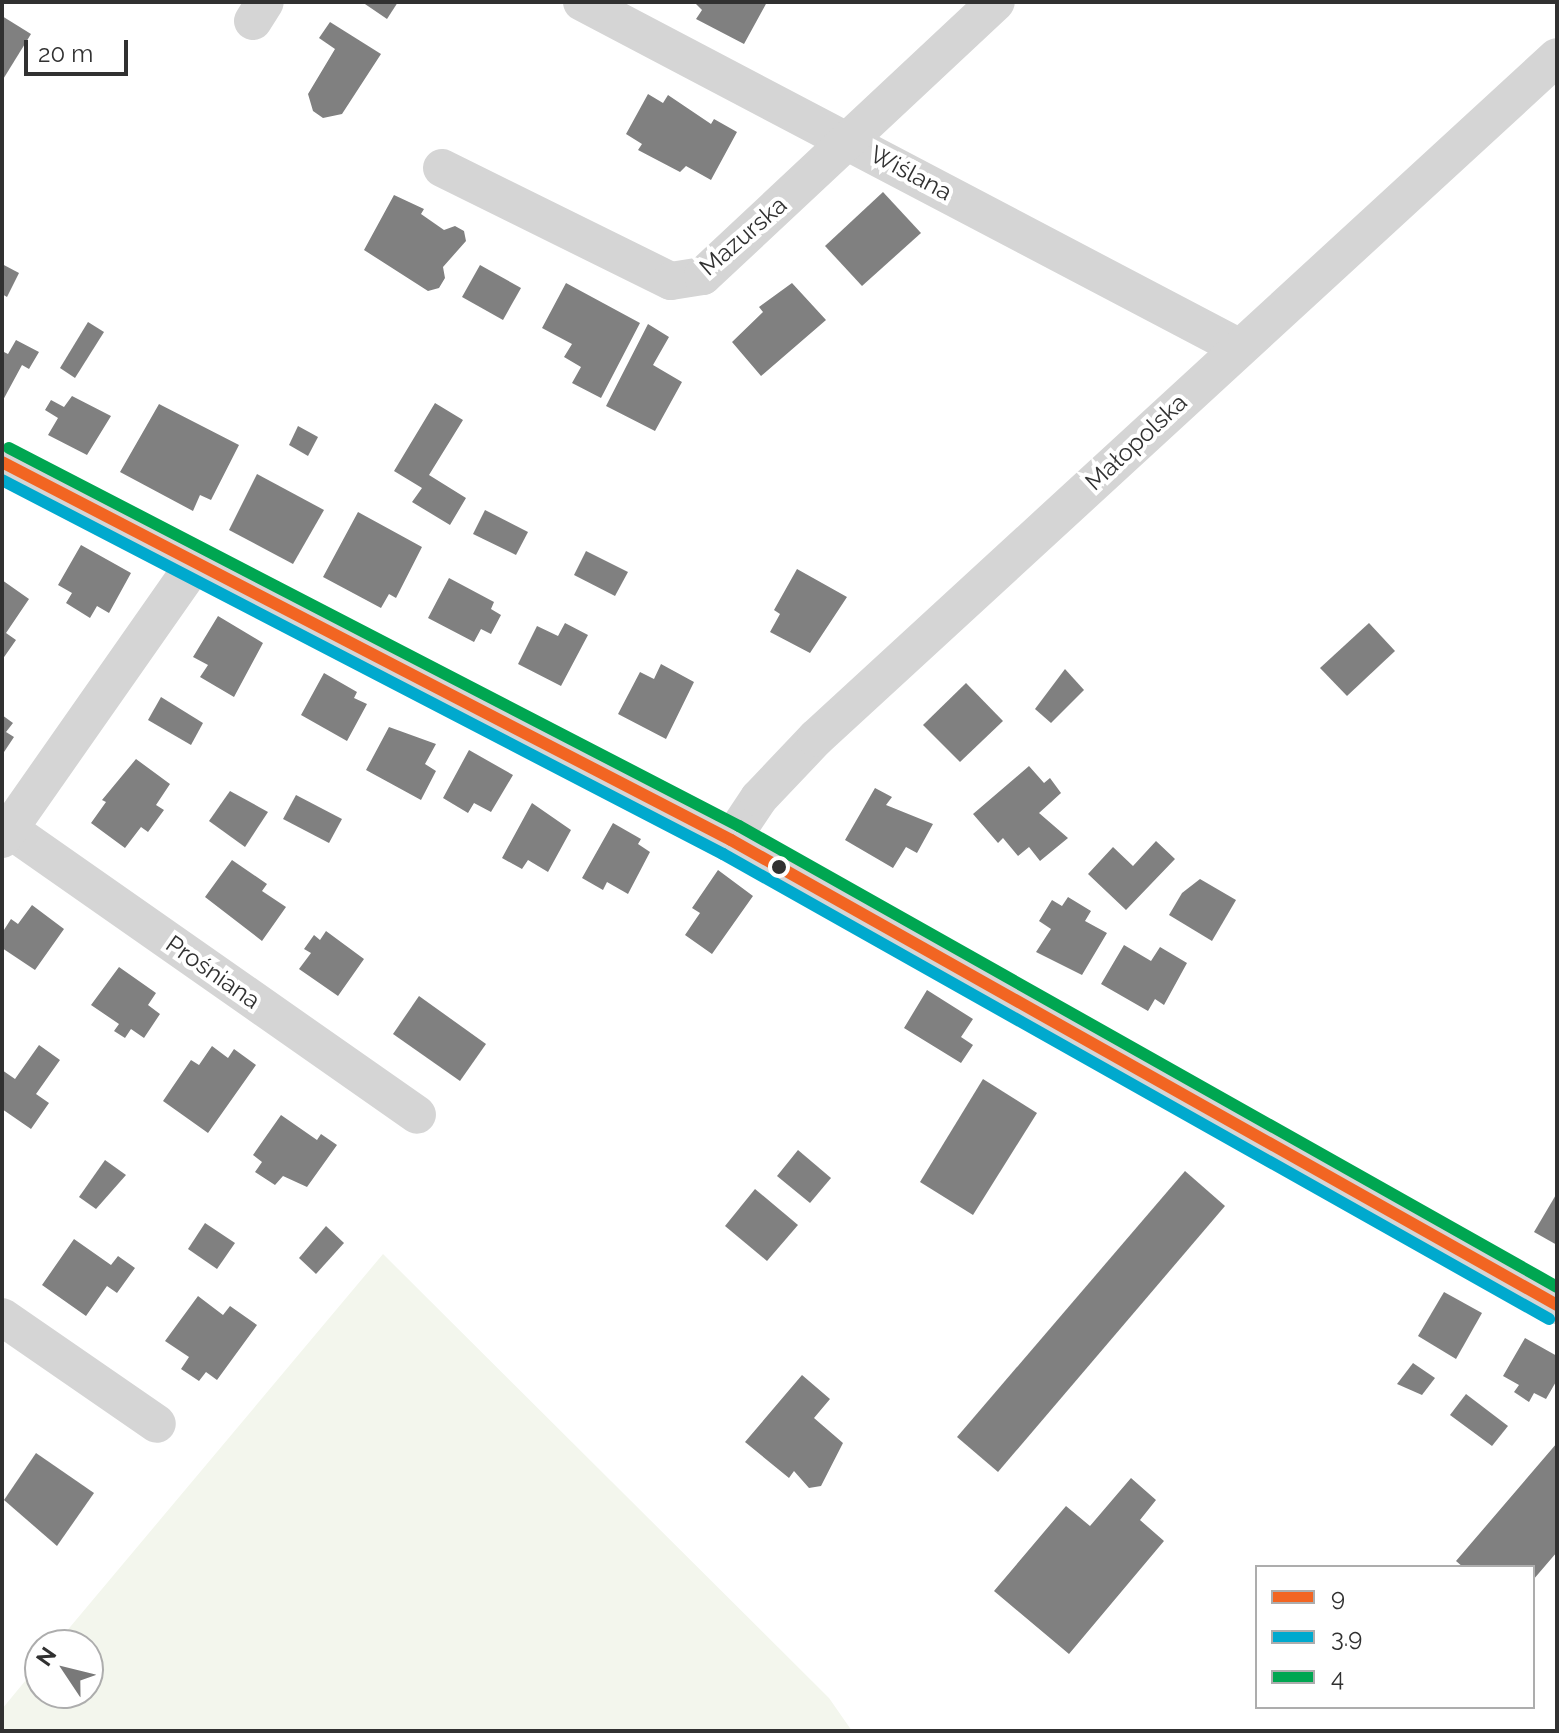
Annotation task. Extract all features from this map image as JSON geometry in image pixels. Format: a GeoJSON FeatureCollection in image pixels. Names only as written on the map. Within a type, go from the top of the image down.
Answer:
{"type":"FeatureCollection","features":[{"type":"Feature","properties":{"kind":"street","name":"Wiślana"},"geometry":{"type":"LineString","coordinates":[[582,2],[850,140],[1238,347]]}},
{"type":"Feature","properties":{"kind":"street","name":"Mazurska"},"geometry":{"type":"LineString","coordinates":[[442,168],[671,281],[703,276],[996,2]]}},
{"type":"Feature","properties":{"kind":"street","name":"Małopolska"},"geometry":{"type":"LineString","coordinates":[[731,840],[759,798],[816,738],[1557,57]]}},
{"type":"Feature","properties":{"kind":"street"},"geometry":{"type":"LineString","coordinates":[[2,462],[731,840],[1557,1305]]}},
{"type":"Feature","properties":{"kind":"street","name":"Prośniana"},"geometry":{"type":"LineString","coordinates":[[195,563],[5,834],[417,1115]]}},
{"type":"Feature","properties":{"kind":"street"},"geometry":{"type":"LineString","coordinates":[[2,1317],[157,1424]]}},
{"type":"Feature","properties":{"kind":"shaded area"},"geometry":{"type":"Polygon","coordinates":[[[383,1254],[829,1698],[852,1731],[2,1731],[2,1709],[24,1682],[24,1709],[104,1709],[104,1629],[68,1629],[383,1254]]]}},
{"type":"Feature","properties":{"kind":"building"},"geometry":{"type":"Polygon","coordinates":[[[362,2],[398,2],[387,19],[362,2]]]}},
{"type":"Feature","properties":{"kind":"building"},"geometry":{"type":"Polygon","coordinates":[[[694,2],[767,2],[744,44],[696,19],[702,10],[694,2]]]}},
{"type":"Feature","properties":{"kind":"building"},"geometry":{"type":"Polygon","coordinates":[[[2,16],[31,34],[2,81],[2,16]]]}},
{"type":"Feature","properties":{"kind":"building"},"geometry":{"type":"Polygon","coordinates":[[[330,22],[381,54],[342,114],[323,118],[313,111],[308,94],[335,49],[319,38],[330,22]]]}},
{"type":"Feature","properties":{"kind":"building"},"geometry":{"type":"Polygon","coordinates":[[[648,94],[663,103],[668,95],[711,124],[714,119],[737,132],[711,180],[686,166],[680,172],[638,150],[642,144],[626,134],[648,94]]]}},
{"type":"Feature","properties":{"kind":"building"},"geometry":{"type":"Polygon","coordinates":[[[883,192],[921,233],[862,286],[825,246],[883,192]]]}},
{"type":"Feature","properties":{"kind":"building"},"geometry":{"type":"Polygon","coordinates":[[[394,195],[424,209],[421,214],[444,230],[455,226],[464,231],[466,241],[443,267],[445,278],[439,288],[428,291],[364,250],[394,195]]]}},
{"type":"Feature","properties":{"kind":"building"},"geometry":{"type":"Polygon","coordinates":[[[2,264],[19,273],[7,297],[2,294],[2,264]]]}},
{"type":"Feature","properties":{"kind":"building"},"geometry":{"type":"Polygon","coordinates":[[[480,265],[521,288],[503,320],[462,297],[480,265]]]}},
{"type":"Feature","properties":{"kind":"building"},"geometry":{"type":"Polygon","coordinates":[[[566,283],[640,323],[601,398],[572,383],[581,367],[564,357],[572,344],[542,328],[566,283]]]}},
{"type":"Feature","properties":{"kind":"building"},"geometry":{"type":"Polygon","coordinates":[[[792,283],[826,320],[761,376],[732,342],[763,312],[759,307],[792,283]]]}},
{"type":"Feature","properties":{"kind":"building"},"geometry":{"type":"Polygon","coordinates":[[[88,322],[104,332],[75,378],[60,368],[88,322]]]}},
{"type":"Feature","properties":{"kind":"building"},"geometry":{"type":"Polygon","coordinates":[[[648,324],[669,337],[653,365],[682,382],[655,431],[606,406],[648,324]]]}},
{"type":"Feature","properties":{"kind":"building"},"geometry":{"type":"Polygon","coordinates":[[[16,340],[39,352],[29,369],[22,365],[2,402],[2,351],[8,354],[16,340]]]}},
{"type":"Feature","properties":{"kind":"building"},"geometry":{"type":"Polygon","coordinates":[[[72,396],[111,416],[87,455],[48,435],[58,418],[45,410],[51,400],[64,407],[72,396]]]}},
{"type":"Feature","properties":{"kind":"building"},"geometry":{"type":"Polygon","coordinates":[[[435,403],[463,420],[429,475],[466,498],[450,525],[412,502],[422,488],[394,471],[435,403]]]}},
{"type":"Feature","properties":{"kind":"building"},"geometry":{"type":"Polygon","coordinates":[[[159,404],[239,445],[211,500],[200,495],[193,511],[120,472],[159,404]]]}},
{"type":"Feature","properties":{"kind":"building"},"geometry":{"type":"Polygon","coordinates":[[[298,426],[318,437],[308,456],[289,445],[298,426]]]}},
{"type":"Feature","properties":{"kind":"building"},"geometry":{"type":"Polygon","coordinates":[[[257,474],[324,510],[293,564],[229,530],[257,474]]]}},
{"type":"Feature","properties":{"kind":"building"},"geometry":{"type":"Polygon","coordinates":[[[485,510],[528,532],[516,555],[473,534],[485,510]]]}},
{"type":"Feature","properties":{"kind":"building"},"geometry":{"type":"Polygon","coordinates":[[[358,512],[422,547],[396,598],[389,594],[381,608],[323,577],[358,512]]]}},
{"type":"Feature","properties":{"kind":"building"},"geometry":{"type":"Polygon","coordinates":[[[81,545],[131,573],[109,613],[97,606],[90,618],[66,603],[72,593],[58,585],[81,545]]]}},
{"type":"Feature","properties":{"kind":"building"},"geometry":{"type":"Polygon","coordinates":[[[586,551],[628,572],[615,596],[574,575],[586,551]]]}},
{"type":"Feature","properties":{"kind":"building"},"geometry":{"type":"Polygon","coordinates":[[[797,569],[847,597],[810,653],[770,632],[780,614],[774,610],[797,569]]]}},
{"type":"Feature","properties":{"kind":"building"},"geometry":{"type":"Polygon","coordinates":[[[449,578],[494,602],[491,609],[501,615],[491,634],[481,629],[474,642],[428,618],[449,578]]]}},
{"type":"Feature","properties":{"kind":"building"},"geometry":{"type":"Polygon","coordinates":[[[2,580],[29,599],[6,633],[16,640],[2,660],[2,580]]]}},
{"type":"Feature","properties":{"kind":"building"},"geometry":{"type":"Polygon","coordinates":[[[218,616],[263,643],[234,697],[200,677],[208,665],[193,657],[218,616]]]}},
{"type":"Feature","properties":{"kind":"building"},"geometry":{"type":"Polygon","coordinates":[[[565,623],[588,635],[561,686],[518,664],[537,626],[558,636],[565,623]]]}},
{"type":"Feature","properties":{"kind":"building"},"geometry":{"type":"Polygon","coordinates":[[[1369,623],[1395,651],[1347,696],[1320,668],[1369,623]]]}},
{"type":"Feature","properties":{"kind":"building"},"geometry":{"type":"Polygon","coordinates":[[[661,664],[694,682],[666,739],[618,714],[640,672],[654,679],[661,664]]]}},
{"type":"Feature","properties":{"kind":"building"},"geometry":{"type":"Polygon","coordinates":[[[1065,669],[1084,690],[1051,723],[1035,709],[1065,669]]]}},
{"type":"Feature","properties":{"kind":"building"},"geometry":{"type":"Polygon","coordinates":[[[324,673],[357,692],[354,698],[367,704],[347,741],[301,715],[324,673]]]}},
{"type":"Feature","properties":{"kind":"building"},"geometry":{"type":"Polygon","coordinates":[[[966,683],[1003,721],[960,762],[923,725],[966,683]]]}},
{"type":"Feature","properties":{"kind":"building"},"geometry":{"type":"Polygon","coordinates":[[[161,697],[203,723],[191,745],[148,720],[161,697]]]}},
{"type":"Feature","properties":{"kind":"building"},"geometry":{"type":"Polygon","coordinates":[[[2,715],[13,723],[6,732],[14,737],[2,755],[2,715]]]}},
{"type":"Feature","properties":{"kind":"building"},"geometry":{"type":"Polygon","coordinates":[[[389,727],[436,744],[425,764],[436,771],[421,800],[366,770],[389,727]]]}},
{"type":"Feature","properties":{"kind":"building"},"geometry":{"type":"Polygon","coordinates":[[[469,750],[513,775],[491,812],[474,803],[468,813],[443,798],[469,750]]]}},
{"type":"Feature","properties":{"kind":"building"},"geometry":{"type":"Polygon","coordinates":[[[136,759],[170,784],[156,805],[164,810],[148,832],[141,827],[125,848],[91,823],[106,802],[102,800],[136,759]]]}},
{"type":"Feature","properties":{"kind":"building"},"geometry":{"type":"Polygon","coordinates":[[[1029,766],[1044,783],[1050,778],[1061,793],[1039,813],[1068,838],[1040,861],[1029,847],[1018,856],[1003,838],[998,843],[973,814],[1029,766]]]}},
{"type":"Feature","properties":{"kind":"building"},"geometry":{"type":"Polygon","coordinates":[[[875,788],[892,797],[886,805],[933,824],[917,853],[906,847],[893,868],[845,840],[875,788]]]}},
{"type":"Feature","properties":{"kind":"building"},"geometry":{"type":"Polygon","coordinates":[[[230,791],[268,812],[245,847],[209,821],[230,791]]]}},
{"type":"Feature","properties":{"kind":"building"},"geometry":{"type":"Polygon","coordinates":[[[296,795],[342,819],[329,843],[283,819],[296,795]]]}},
{"type":"Feature","properties":{"kind":"building"},"geometry":{"type":"Polygon","coordinates":[[[532,803],[571,830],[548,872],[528,860],[522,869],[502,858],[532,803]]]}},
{"type":"Feature","properties":{"kind":"building"},"geometry":{"type":"Polygon","coordinates":[[[613,823],[641,839],[638,844],[650,852],[628,894],[607,882],[603,890],[582,878],[613,823]]]}},
{"type":"Feature","properties":{"kind":"building"},"geometry":{"type":"Polygon","coordinates":[[[1156,841],[1175,859],[1126,910],[1088,874],[1113,847],[1133,866],[1156,841]]]}},
{"type":"Feature","properties":{"kind":"building"},"geometry":{"type":"Polygon","coordinates":[[[232,860],[267,884],[262,891],[286,907],[262,941],[205,897],[232,860]]]}},
{"type":"Feature","properties":{"kind":"building"},"geometry":{"type":"Polygon","coordinates":[[[718,870],[753,896],[712,954],[685,935],[700,913],[692,908],[718,870]]]}},
{"type":"Feature","properties":{"kind":"building"},"geometry":{"type":"Polygon","coordinates":[[[1200,879],[1236,900],[1212,941],[1169,915],[1182,893],[1200,879]]]}},
{"type":"Feature","properties":{"kind":"building"},"geometry":{"type":"Polygon","coordinates":[[[1068,897],[1091,911],[1085,921],[1107,933],[1082,975],[1036,952],[1051,929],[1039,921],[1052,900],[1062,906],[1068,897]]]}},
{"type":"Feature","properties":{"kind":"building"},"geometry":{"type":"Polygon","coordinates":[[[32,905],[64,929],[35,970],[2,948],[2,933],[11,919],[18,924],[32,905]]]}},
{"type":"Feature","properties":{"kind":"building"},"geometry":{"type":"Polygon","coordinates":[[[326,931],[364,959],[338,996],[299,969],[311,953],[304,949],[314,935],[320,940],[326,931]]]}},
{"type":"Feature","properties":{"kind":"building"},"geometry":{"type":"Polygon","coordinates":[[[1124,945],[1151,961],[1160,947],[1187,963],[1164,1005],[1155,999],[1148,1011],[1101,984],[1124,945]]]}},
{"type":"Feature","properties":{"kind":"building"},"geometry":{"type":"Polygon","coordinates":[[[119,967],[156,993],[148,1005],[160,1014],[144,1038],[131,1029],[125,1038],[114,1031],[119,1024],[91,1005],[119,967]]]}},
{"type":"Feature","properties":{"kind":"building"},"geometry":{"type":"Polygon","coordinates":[[[927,990],[973,1019],[961,1037],[973,1045],[961,1063],[904,1028],[927,990]]]}},
{"type":"Feature","properties":{"kind":"building"},"geometry":{"type":"Polygon","coordinates":[[[419,996],[486,1044],[460,1081],[393,1034],[419,996]]]}},
{"type":"Feature","properties":{"kind":"building"},"geometry":{"type":"Polygon","coordinates":[[[39,1045],[60,1060],[36,1094],[49,1103],[31,1129],[2,1109],[2,1070],[15,1079],[39,1045]]]}},
{"type":"Feature","properties":{"kind":"building"},"geometry":{"type":"Polygon","coordinates":[[[212,1046],[228,1058],[234,1049],[256,1065],[208,1133],[163,1101],[191,1060],[199,1065],[212,1046]]]}},
{"type":"Feature","properties":{"kind":"building"},"geometry":{"type":"Polygon","coordinates":[[[983,1079],[1037,1113],[973,1215],[920,1182],[983,1079]]]}},
{"type":"Feature","properties":{"kind":"building"},"geometry":{"type":"Polygon","coordinates":[[[281,1115],[317,1140],[321,1134],[337,1145],[307,1187],[283,1176],[275,1185],[255,1172],[262,1162],[253,1155],[281,1115]]]}},
{"type":"Feature","properties":{"kind":"building"},"geometry":{"type":"Polygon","coordinates":[[[798,1150],[831,1178],[810,1203],[777,1176],[798,1150]]]}},
{"type":"Feature","properties":{"kind":"building"},"geometry":{"type":"Polygon","coordinates":[[[105,1160],[126,1175],[96,1209],[79,1197],[105,1160]]]}},
{"type":"Feature","properties":{"kind":"building"},"geometry":{"type":"Polygon","coordinates":[[[1185,1171],[1225,1206],[998,1472],[957,1437],[1185,1171]]]}},
{"type":"Feature","properties":{"kind":"building"},"geometry":{"type":"Polygon","coordinates":[[[755,1189],[798,1225],[767,1261],[725,1226],[755,1189]]]}},
{"type":"Feature","properties":{"kind":"building"},"geometry":{"type":"Polygon","coordinates":[[[1557,1193],[1557,1245],[1534,1232],[1557,1193]]]}},
{"type":"Feature","properties":{"kind":"building"},"geometry":{"type":"Polygon","coordinates":[[[205,1223],[235,1243],[217,1269],[188,1249],[205,1223]]]}},
{"type":"Feature","properties":{"kind":"building"},"geometry":{"type":"Polygon","coordinates":[[[326,1226],[344,1243],[316,1274],[299,1258],[326,1226]]]}},
{"type":"Feature","properties":{"kind":"building"},"geometry":{"type":"Polygon","coordinates":[[[74,1239],[111,1265],[118,1256],[135,1268],[117,1293],[107,1286],[86,1316],[42,1285],[74,1239]]]}},
{"type":"Feature","properties":{"kind":"building"},"geometry":{"type":"Polygon","coordinates":[[[1444,1292],[1482,1313],[1456,1359],[1418,1336],[1444,1292]]]}},
{"type":"Feature","properties":{"kind":"building"},"geometry":{"type":"Polygon","coordinates":[[[198,1296],[223,1315],[230,1306],[257,1325],[217,1380],[206,1372],[199,1381],[181,1369],[189,1357],[165,1341],[198,1296]]]}},
{"type":"Feature","properties":{"kind":"building"},"geometry":{"type":"Polygon","coordinates":[[[1525,1338],[1557,1356],[1557,1380],[1546,1399],[1534,1393],[1529,1402],[1514,1392],[1519,1385],[1503,1376],[1525,1338]]]}},
{"type":"Feature","properties":{"kind":"building"},"geometry":{"type":"Polygon","coordinates":[[[1413,1363],[1435,1378],[1422,1395],[1397,1384],[1413,1363]]]}},
{"type":"Feature","properties":{"kind":"building"},"geometry":{"type":"Polygon","coordinates":[[[802,1375],[830,1399],[814,1418],[843,1443],[821,1486],[809,1488],[794,1471],[789,1478],[745,1442],[802,1375]]]}},
{"type":"Feature","properties":{"kind":"building"},"geometry":{"type":"Polygon","coordinates":[[[1466,1394],[1508,1426],[1492,1446],[1450,1415],[1466,1394]]]}},
{"type":"Feature","properties":{"kind":"building"},"geometry":{"type":"Polygon","coordinates":[[[1557,1443],[1557,1552],[1535,1578],[1535,1565],[1461,1565],[1456,1561],[1557,1443]]]}},
{"type":"Feature","properties":{"kind":"building"},"geometry":{"type":"Polygon","coordinates":[[[36,1453],[94,1493],[57,1546],[4,1500],[36,1453]]]}},
{"type":"Feature","properties":{"kind":"building"},"geometry":{"type":"Polygon","coordinates":[[[1131,1478],[1156,1500],[1140,1520],[1164,1541],[1069,1654],[994,1591],[1066,1506],[1090,1526],[1131,1478]]]}},
{"type":"Feature","properties":{"kind":"transit line","name":"4"},"geometry":{"type":"LineString","coordinates":[[9,448],[739,826],[1557,1287]]}},
{"type":"Feature","properties":{"kind":"transit line","name":"9"},"geometry":{"type":"LineString","coordinates":[[2,462],[731,840],[1557,1305]]}},
{"type":"Feature","properties":{"kind":"transit line","name":"3.9"},"geometry":{"type":"LineString","coordinates":[[2,480],[723,854],[1549,1319]]}}]}
